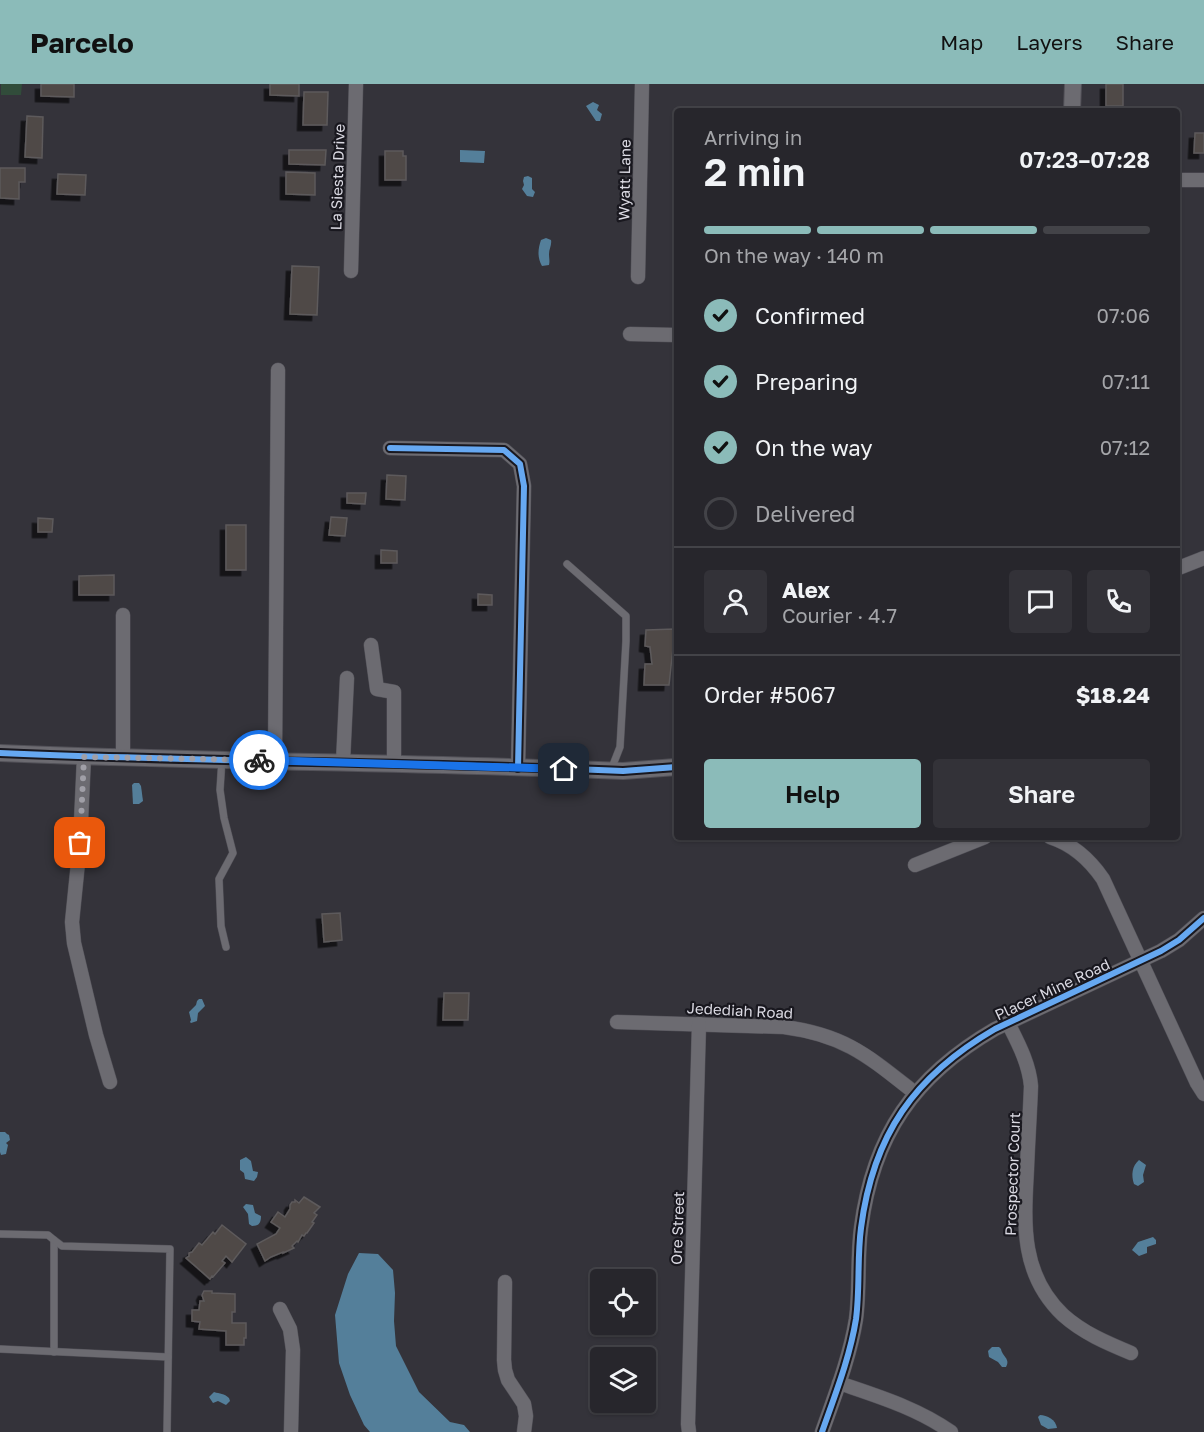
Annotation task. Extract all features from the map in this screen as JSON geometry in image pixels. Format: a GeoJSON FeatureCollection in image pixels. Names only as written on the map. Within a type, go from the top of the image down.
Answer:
{"type":"FeatureCollection","features":[{"type":"Feature","properties":{"kind":"street","name":"La Siesta Drive"},"geometry":{"type":"LineString","coordinates":[[351,271],[356,84]]}},
{"type":"Feature","properties":{"kind":"street","name":"Wyatt Lane"},"geometry":{"type":"LineString","coordinates":[[638,277],[642,84]]}},
{"type":"Feature","properties":{"kind":"street"},"geometry":{"type":"LineString","coordinates":[[1072,108],[1073,84]]}},
{"type":"Feature","properties":{"kind":"street"},"geometry":{"type":"LineString","coordinates":[[1180,180],[1204,180]]}},
{"type":"Feature","properties":{"kind":"street"},"geometry":{"type":"LineString","coordinates":[[630,334],[674,335]]}},
{"type":"Feature","properties":{"kind":"street"},"geometry":{"type":"LineString","coordinates":[[275,760],[278,370]]}},
{"type":"Feature","properties":{"kind":"street"},"geometry":{"type":"LineString","coordinates":[[390,448],[504,450],[520,464],[524,486],[518,768]]}},
{"type":"Feature","properties":{"kind":"street"},"geometry":{"type":"LineString","coordinates":[[1180,567],[1204,558]]}},
{"type":"Feature","properties":{"kind":"street"},"geometry":{"type":"LineString","coordinates":[[123,615],[123,757]]}},
{"type":"Feature","properties":{"kind":"street"},"geometry":{"type":"LineString","coordinates":[[371,645],[377,689],[394,692],[394,764]]}},
{"type":"Feature","properties":{"kind":"street"},"geometry":{"type":"LineString","coordinates":[[343,762],[346,678]]}},
{"type":"Feature","properties":{"kind":"street"},"geometry":{"type":"LineString","coordinates":[[0,753],[623,771],[674,767]]}},
{"type":"Feature","properties":{"kind":"street"},"geometry":{"type":"LineString","coordinates":[[84,757],[80,843],[72,922],[96,1035],[110,1082]]}},
{"type":"Feature","properties":{"kind":"street"},"geometry":{"type":"LineString","coordinates":[[915,865],[978,840]]}},
{"type":"Feature","properties":{"kind":"street"},"geometry":{"type":"LineString","coordinates":[[1057,840],[1083,855],[1097,870],[1204,1094]]}},
{"type":"Feature","properties":{"kind":"street","name":"Placer Mine Road"},"geometry":{"type":"LineString","coordinates":[[822,1432],[849,1349],[856,1319],[860,1230],[866,1192],[883,1144],[895,1121],[915,1094],[932,1074],[972,1042],[1161,951],[1179,940],[1204,918]]}},
{"type":"Feature","properties":{"kind":"street","name":"Jedediah Road"},"geometry":{"type":"LineString","coordinates":[[617,1022],[806,1029],[828,1035],[869,1056],[915,1094]]}},
{"type":"Feature","properties":{"kind":"street","name":"Prospector Court"},"geometry":{"type":"LineString","coordinates":[[1008,1023],[1030,1075],[1024,1214],[1026,1241],[1033,1268],[1045,1292],[1062,1313],[1095,1337],[1131,1353]]}},
{"type":"Feature","properties":{"kind":"street","name":"Ore Street"},"geometry":{"type":"LineString","coordinates":[[689,1432],[699,1024]]}},
{"type":"Feature","properties":{"kind":"street"},"geometry":{"type":"LineString","coordinates":[[505,1282],[505,1370],[508,1380],[524,1404],[526,1416],[524,1432]]}},
{"type":"Feature","properties":{"kind":"street"},"geometry":{"type":"LineString","coordinates":[[280,1309],[290,1329],[293,1350],[291,1432]]}},
{"type":"Feature","properties":{"kind":"street"},"geometry":{"type":"LineString","coordinates":[[838,1383],[897,1403],[922,1414],[951,1432]]}},
{"type":"Feature","properties":{"kind":"lane"},"geometry":{"type":"LineString","coordinates":[[567,564],[626,616],[620,747],[611,770]]}},
{"type":"Feature","properties":{"kind":"lane"},"geometry":{"type":"LineString","coordinates":[[222,759],[220,790],[233,853],[219,879],[221,926],[226,947]]}},
{"type":"Feature","properties":{"kind":"lane"},"geometry":{"type":"LineString","coordinates":[[0,1234],[48,1235],[62,1246],[170,1249],[167,1432]]}},
{"type":"Feature","properties":{"kind":"lane"},"geometry":{"type":"LineString","coordinates":[[54,1240],[54,1352]]}},
{"type":"Feature","properties":{"kind":"lane"},"geometry":{"type":"LineString","coordinates":[[0,1349],[168,1357]]}},
{"type":"Feature","properties":{"kind":"green space"},"geometry":{"type":"Polygon","coordinates":[[[1,84],[22,84],[21,95],[1,95],[1,84]]]}},
{"type":"Feature","properties":{"kind":"water"},"geometry":{"type":"Polygon","coordinates":[[[593,102],[599,105],[597,110],[602,114],[600,121],[596,121],[586,106],[593,102]]]}},
{"type":"Feature","properties":{"kind":"water"},"geometry":{"type":"Polygon","coordinates":[[[460,150],[485,151],[484,163],[460,162],[460,150]]]}},
{"type":"Feature","properties":{"kind":"water"},"geometry":{"type":"Polygon","coordinates":[[[524,177],[532,178],[532,189],[535,192],[533,197],[527,196],[522,189],[524,177]]]}},
{"type":"Feature","properties":{"kind":"water"},"geometry":{"type":"Polygon","coordinates":[[[546,238],[551,240],[549,265],[542,266],[539,250],[541,240],[546,238]]]}},
{"type":"Feature","properties":{"kind":"water"},"geometry":{"type":"Polygon","coordinates":[[[139,783],[141,786],[143,801],[139,804],[133,804],[132,785],[139,783]]]}},
{"type":"Feature","properties":{"kind":"water"},"geometry":{"type":"Polygon","coordinates":[[[199,999],[202,999],[205,1006],[198,1013],[197,1021],[191,1023],[189,1012],[199,999]]]}},
{"type":"Feature","properties":{"kind":"water"},"geometry":{"type":"Polygon","coordinates":[[[0,1132],[9,1135],[10,1140],[6,1143],[8,1145],[6,1154],[1,1155],[0,1152],[0,1132]]]}},
{"type":"Feature","properties":{"kind":"water"},"geometry":{"type":"Polygon","coordinates":[[[246,1157],[251,1161],[253,1171],[258,1172],[254,1181],[245,1179],[244,1173],[240,1170],[240,1160],[246,1157]]]}},
{"type":"Feature","properties":{"kind":"water"},"geometry":{"type":"Polygon","coordinates":[[[1139,1160],[1146,1165],[1143,1175],[1144,1182],[1138,1186],[1134,1184],[1132,1174],[1139,1160]]]}},
{"type":"Feature","properties":{"kind":"water"},"geometry":{"type":"Polygon","coordinates":[[[246,1204],[253,1205],[255,1213],[261,1216],[258,1225],[249,1224],[248,1214],[243,1207],[246,1204]]]}},
{"type":"Feature","properties":{"kind":"water"},"geometry":{"type":"Polygon","coordinates":[[[1153,1237],[1156,1244],[1147,1247],[1147,1253],[1139,1256],[1132,1250],[1138,1242],[1153,1237]]]}},
{"type":"Feature","properties":{"kind":"water"},"geometry":{"type":"Polygon","coordinates":[[[359,1253],[378,1254],[393,1270],[396,1346],[419,1392],[450,1422],[464,1425],[470,1432],[370,1432],[364,1425],[339,1363],[335,1315],[348,1274],[359,1253]]]}},
{"type":"Feature","properties":{"kind":"water"},"geometry":{"type":"Polygon","coordinates":[[[992,1347],[1001,1349],[1007,1360],[1006,1367],[1002,1367],[989,1357],[988,1351],[992,1347]]]}},
{"type":"Feature","properties":{"kind":"water"},"geometry":{"type":"Polygon","coordinates":[[[214,1392],[225,1395],[230,1401],[226,1405],[218,1401],[213,1403],[209,1397],[214,1392]]]}},
{"type":"Feature","properties":{"kind":"water"},"geometry":{"type":"Polygon","coordinates":[[[1040,1415],[1051,1418],[1057,1428],[1048,1429],[1041,1425],[1038,1417],[1040,1415]]]}},
{"type":"Feature","properties":{"kind":"building"},"geometry":{"type":"Polygon","coordinates":[[[41,84],[74,84],[74,97],[41,96],[41,84]]]}},
{"type":"Feature","properties":{"kind":"building"},"geometry":{"type":"Polygon","coordinates":[[[270,84],[299,84],[299,96],[270,95],[270,84]]]}},
{"type":"Feature","properties":{"kind":"building"},"geometry":{"type":"Polygon","coordinates":[[[1106,84],[1123,84],[1123,106],[1106,106],[1106,84]]]}},
{"type":"Feature","properties":{"kind":"building"},"geometry":{"type":"Polygon","coordinates":[[[304,92],[328,92],[327,125],[303,125],[304,92]]]}},
{"type":"Feature","properties":{"kind":"building"},"geometry":{"type":"Polygon","coordinates":[[[27,116],[43,117],[42,158],[25,157],[27,116]]]}},
{"type":"Feature","properties":{"kind":"building"},"geometry":{"type":"Polygon","coordinates":[[[1195,133],[1204,133],[1204,153],[1194,153],[1195,133]]]}},
{"type":"Feature","properties":{"kind":"building"},"geometry":{"type":"Polygon","coordinates":[[[289,150],[326,150],[325,165],[289,164],[289,150]]]}},
{"type":"Feature","properties":{"kind":"building"},"geometry":{"type":"Polygon","coordinates":[[[385,151],[403,151],[403,156],[406,156],[406,180],[385,180],[385,151]]]}},
{"type":"Feature","properties":{"kind":"building"},"geometry":{"type":"Polygon","coordinates":[[[0,168],[25,168],[25,182],[19,182],[19,199],[0,198],[0,168]]]}},
{"type":"Feature","properties":{"kind":"building"},"geometry":{"type":"Polygon","coordinates":[[[286,172],[315,173],[315,195],[286,194],[286,172]]]}},
{"type":"Feature","properties":{"kind":"building"},"geometry":{"type":"Polygon","coordinates":[[[58,174],[86,175],[85,195],[57,194],[58,174]]]}},
{"type":"Feature","properties":{"kind":"building"},"geometry":{"type":"Polygon","coordinates":[[[292,266],[319,267],[317,315],[290,314],[292,266]]]}},
{"type":"Feature","properties":{"kind":"building"},"geometry":{"type":"Polygon","coordinates":[[[387,475],[406,476],[405,500],[386,499],[387,475]]]}},
{"type":"Feature","properties":{"kind":"building"},"geometry":{"type":"Polygon","coordinates":[[[347,493],[366,493],[365,504],[347,503],[347,493]]]}},
{"type":"Feature","properties":{"kind":"building"},"geometry":{"type":"Polygon","coordinates":[[[331,517],[347,518],[345,536],[329,535],[331,517]]]}},
{"type":"Feature","properties":{"kind":"building"},"geometry":{"type":"Polygon","coordinates":[[[38,518],[53,519],[52,532],[38,532],[38,518]]]}},
{"type":"Feature","properties":{"kind":"building"},"geometry":{"type":"Polygon","coordinates":[[[226,525],[246,525],[246,570],[226,570],[226,525]]]}},
{"type":"Feature","properties":{"kind":"building"},"geometry":{"type":"Polygon","coordinates":[[[381,550],[397,551],[397,563],[381,563],[381,550]]]}},
{"type":"Feature","properties":{"kind":"building"},"geometry":{"type":"Polygon","coordinates":[[[114,575],[114,595],[79,595],[79,576],[114,575]]]}},
{"type":"Feature","properties":{"kind":"building"},"geometry":{"type":"Polygon","coordinates":[[[478,594],[492,595],[492,605],[478,605],[478,594]]]}},
{"type":"Feature","properties":{"kind":"building"},"geometry":{"type":"Polygon","coordinates":[[[674,629],[669,685],[644,685],[645,664],[652,664],[650,647],[645,646],[646,630],[674,629]]]}},
{"type":"Feature","properties":{"kind":"building"},"geometry":{"type":"Polygon","coordinates":[[[340,913],[342,940],[324,942],[322,914],[340,913]]]}},
{"type":"Feature","properties":{"kind":"building"},"geometry":{"type":"Polygon","coordinates":[[[444,993],[469,993],[468,1020],[443,1020],[444,993]]]}},
{"type":"Feature","properties":{"kind":"building"},"geometry":{"type":"Polygon","coordinates":[[[304,1197],[320,1207],[314,1213],[317,1215],[312,1222],[314,1223],[307,1233],[292,1246],[294,1248],[265,1261],[257,1244],[276,1234],[280,1228],[271,1222],[278,1212],[285,1217],[292,1202],[295,1200],[299,1203],[304,1197]]]}},
{"type":"Feature","properties":{"kind":"building"},"geometry":{"type":"Polygon","coordinates":[[[222,1225],[246,1244],[232,1262],[226,1256],[222,1261],[225,1263],[210,1279],[186,1258],[199,1243],[202,1245],[222,1225]]]}},
{"type":"Feature","properties":{"kind":"building"},"geometry":{"type":"Polygon","coordinates":[[[204,1291],[235,1294],[235,1312],[232,1312],[232,1323],[246,1323],[244,1345],[226,1345],[226,1331],[199,1329],[200,1322],[192,1321],[192,1310],[199,1310],[200,1301],[204,1301],[202,1295],[204,1291]]]}},
{"type":"Feature","properties":{"kind":"cycle path"},"geometry":{"type":"LineString","coordinates":[[390,448],[504,450],[520,464],[524,486],[518,768]]}},
{"type":"Feature","properties":{"kind":"cycle path"},"geometry":{"type":"LineString","coordinates":[[0,753],[623,771],[674,767]]}},
{"type":"Feature","properties":{"kind":"cycle path"},"geometry":{"type":"LineString","coordinates":[[822,1432],[842,1376],[856,1319],[860,1239],[867,1195],[887,1137],[902,1111],[920,1088],[966,1047],[995,1029],[1161,951],[1179,940],[1204,918]]}},
{"type":"Feature","properties":{"kind":"way so far"},"geometry":{"type":"LineString","coordinates":[[80,843],[84,757],[259,760]]}},
{"type":"Feature","properties":{"kind":"route"},"geometry":{"type":"LineString","coordinates":[[259,760],[564,769]]}}]}
